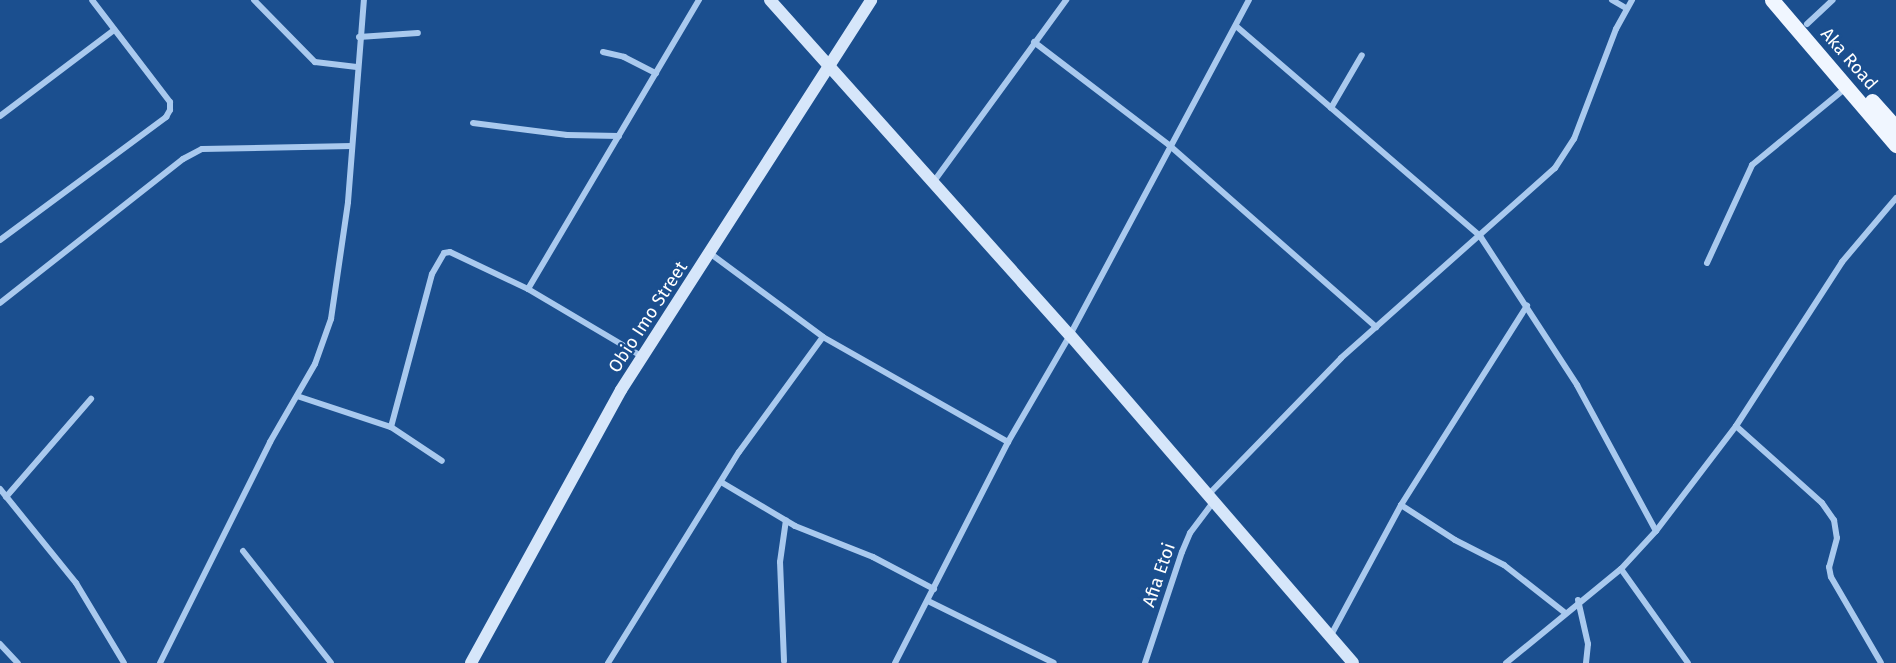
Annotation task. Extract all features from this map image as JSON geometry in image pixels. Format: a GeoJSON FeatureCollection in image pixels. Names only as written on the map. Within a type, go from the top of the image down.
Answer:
{"type":"FeatureCollection","features":[{"type":"Feature","properties":{"kind":"main road","name":"Aka Road"},"geometry":{"type":"LineString","coordinates":[[1772,0],[1896,145]]}},
{"type":"Feature","properties":{"kind":"main road","name":"Aka Road"},"geometry":{"type":"LineString","coordinates":[[1786,0],[1896,129]]}},
{"type":"Feature","properties":{"kind":"street"},"geometry":{"type":"LineString","coordinates":[[0,240],[166,117],[170,110],[170,102],[92,0]]}},
{"type":"Feature","properties":{"kind":"street"},"geometry":{"type":"LineString","coordinates":[[254,0],[315,62],[357,67]]}},
{"type":"Feature","properties":{"kind":"street"},"geometry":{"type":"LineString","coordinates":[[160,663],[315,364],[335,304],[352,146],[359,37],[364,0]]}},
{"type":"Feature","properties":{"kind":"street"},"geometry":{"type":"LineString","coordinates":[[528,289],[699,0]]}},
{"type":"Feature","properties":{"kind":"street"},"geometry":{"type":"LineString","coordinates":[[770,0],[932,184],[1070,335],[1353,663]]}},
{"type":"Feature","properties":{"kind":"street","name":"Obio Imo Street"},"geometry":{"type":"LineString","coordinates":[[471,663],[643,357],[711,254],[871,0]]}},
{"type":"Feature","properties":{"kind":"street"},"geometry":{"type":"LineString","coordinates":[[932,184],[1066,0]]}},
{"type":"Feature","properties":{"kind":"street"},"geometry":{"type":"LineString","coordinates":[[895,663],[1008,442],[1070,335],[1169,145],[1249,0]]}},
{"type":"Feature","properties":{"kind":"street"},"geometry":{"type":"LineString","coordinates":[[1612,0],[1626,8]]}},
{"type":"Feature","properties":{"kind":"street","name":"Afia Etoi"},"geometry":{"type":"LineString","coordinates":[[1145,663],[1182,552],[1190,533],[1210,500],[1259,440],[1376,327],[1541,183],[1567,152],[1626,8],[1632,0]]}},
{"type":"Feature","properties":{"kind":"street"},"geometry":{"type":"LineString","coordinates":[[1807,24],[1833,0]]}},
{"type":"Feature","properties":{"kind":"street"},"geometry":{"type":"LineString","coordinates":[[1236,26],[1480,236],[1577,385],[1656,531]]}},
{"type":"Feature","properties":{"kind":"street"},"geometry":{"type":"LineString","coordinates":[[0,116],[114,30]]}},
{"type":"Feature","properties":{"kind":"street"},"geometry":{"type":"LineString","coordinates":[[359,37],[418,33]]}},
{"type":"Feature","properties":{"kind":"street"},"geometry":{"type":"LineString","coordinates":[[1034,42],[1169,145],[1376,327]]}},
{"type":"Feature","properties":{"kind":"street"},"geometry":{"type":"LineString","coordinates":[[603,52],[624,57],[656,73]]}},
{"type":"Feature","properties":{"kind":"street"},"geometry":{"type":"LineString","coordinates":[[1331,108],[1362,55]]}},
{"type":"Feature","properties":{"kind":"street"},"geometry":{"type":"LineString","coordinates":[[1707,263],[1752,165],[1848,87]]}},
{"type":"Feature","properties":{"kind":"street"},"geometry":{"type":"LineString","coordinates":[[473,123],[567,135],[619,136]]}},
{"type":"Feature","properties":{"kind":"street"},"geometry":{"type":"LineString","coordinates":[[0,303],[183,159],[202,149],[352,146]]}},
{"type":"Feature","properties":{"kind":"street"},"geometry":{"type":"LineString","coordinates":[[1506,663],[1578,600],[1621,569],[1656,531],[1736,426],[1831,278],[1896,198]]}},
{"type":"Feature","properties":{"kind":"street"},"geometry":{"type":"LineString","coordinates":[[391,428],[432,274],[444,253],[450,252],[528,289],[643,357]]}},
{"type":"Feature","properties":{"kind":"street"},"geometry":{"type":"LineString","coordinates":[[711,254],[823,337],[1008,442]]}},
{"type":"Feature","properties":{"kind":"street"},"geometry":{"type":"LineString","coordinates":[[1330,637],[1401,505],[1527,306]]}},
{"type":"Feature","properties":{"kind":"street"},"geometry":{"type":"LineString","coordinates":[[608,663],[720,482],[823,337]]}},
{"type":"Feature","properties":{"kind":"street"},"geometry":{"type":"LineString","coordinates":[[297,396],[391,428],[442,461]]}},
{"type":"Feature","properties":{"kind":"street"},"geometry":{"type":"LineString","coordinates":[[6,497],[91,399]]}},
{"type":"Feature","properties":{"kind":"street"},"geometry":{"type":"LineString","coordinates":[[1736,426],[1822,503],[1834,520],[1837,538],[1829,567],[1831,577],[1881,663]]}},
{"type":"Feature","properties":{"kind":"street"},"geometry":{"type":"LineString","coordinates":[[720,482],[786,520],[873,557],[934,589]]}},
{"type":"Feature","properties":{"kind":"street"},"geometry":{"type":"LineString","coordinates":[[0,489],[88,601],[124,663]]}},
{"type":"Feature","properties":{"kind":"street"},"geometry":{"type":"LineString","coordinates":[[1401,505],[1455,540],[1504,565],[1564,612]]}},
{"type":"Feature","properties":{"kind":"street"},"geometry":{"type":"LineString","coordinates":[[784,661],[780,562],[786,520]]}},
{"type":"Feature","properties":{"kind":"street"},"geometry":{"type":"LineString","coordinates":[[243,550],[331,663]]}},
{"type":"Feature","properties":{"kind":"street"},"geometry":{"type":"LineString","coordinates":[[1621,569],[1688,663]]}},
{"type":"Feature","properties":{"kind":"street"},"geometry":{"type":"LineString","coordinates":[[1578,600],[1588,644],[1586,663]]}},
{"type":"Feature","properties":{"kind":"street"},"geometry":{"type":"LineString","coordinates":[[928,601],[1054,663]]}},
{"type":"Feature","properties":{"kind":"street"},"geometry":{"type":"LineString","coordinates":[[0,644],[18,663]]}}]}
